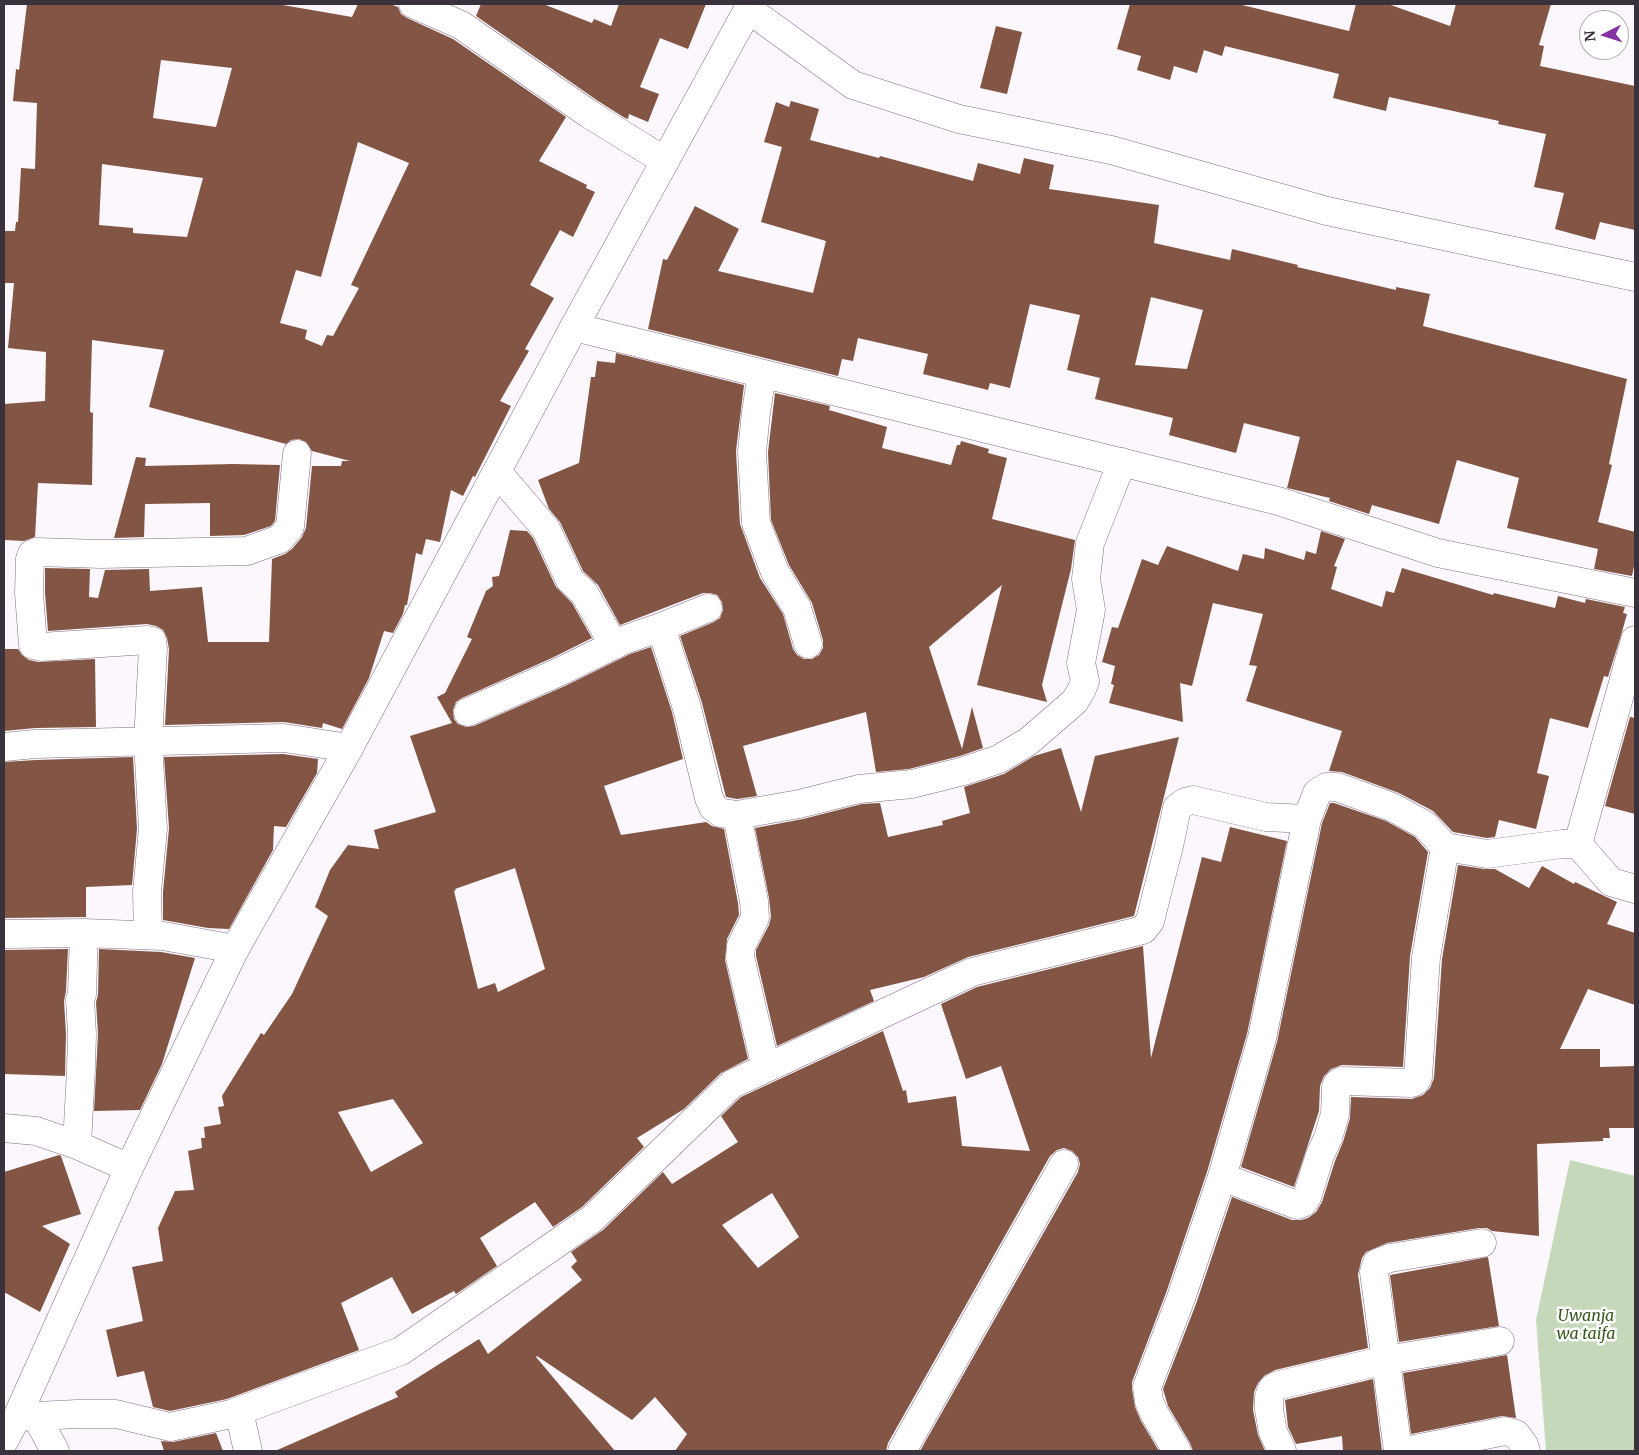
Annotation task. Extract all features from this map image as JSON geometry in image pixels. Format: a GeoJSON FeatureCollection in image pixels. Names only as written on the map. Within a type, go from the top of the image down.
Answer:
{"type":"FeatureCollection","features":[{"type":"Feature","properties":{"kind":"street"},"geometry":{"type":"LineString","coordinates":[[413,4],[455,13],[468,31],[589,114],[665,161]]}},
{"type":"Feature","properties":{"kind":"street"},"geometry":{"type":"LineString","coordinates":[[4,1441],[26,1417],[129,1168],[234,949],[349,748],[574,327],[750,6],[852,85],[958,119],[1111,150],[1327,211],[1635,277]]}},
{"type":"Feature","properties":{"kind":"street"},"geometry":{"type":"LineString","coordinates":[[574,327],[1278,501],[1438,553],[1635,593]]}},
{"type":"Feature","properties":{"kind":"street"},"geometry":{"type":"LineString","coordinates":[[762,374],[752,452],[756,523],[775,572],[797,608],[808,644]]}},
{"type":"Feature","properties":{"kind":"street"},"geometry":{"type":"LineString","coordinates":[[148,935],[147,891],[153,829],[148,742],[152,641],[41,647],[33,645],[29,593],[30,559],[32,554],[36,552],[101,554],[247,551],[280,539],[290,527],[297,454]]}},
{"type":"Feature","properties":{"kind":"street"},"geometry":{"type":"LineString","coordinates":[[661,627],[687,708],[704,780],[713,808],[721,813],[736,815],[799,804],[859,789],[912,784],[964,772],[999,759],[1029,741],[1075,701],[1082,689],[1085,681],[1081,663],[1090,610],[1086,579],[1090,543],[1122,462]]}},
{"type":"Feature","properties":{"kind":"street"},"geometry":{"type":"LineString","coordinates":[[497,472],[546,529],[570,580],[584,593],[614,645]]}},
{"type":"Feature","properties":{"kind":"street"},"geometry":{"type":"LineString","coordinates":[[468,712],[559,672],[614,645],[708,608]]}},
{"type":"Feature","properties":{"kind":"street"},"geometry":{"type":"LineString","coordinates":[[1578,844],[1635,640]]}},
{"type":"Feature","properties":{"kind":"street"},"geometry":{"type":"LineString","coordinates":[[4,747],[34,744],[284,738],[349,748]]}},
{"type":"Feature","properties":{"kind":"street"},"geometry":{"type":"LineString","coordinates":[[1177,1451],[1148,1401],[1147,1387],[1181,1298],[1222,1177],[1262,1038],[1307,819],[1317,793],[1326,787],[1338,787],[1392,807],[1425,825],[1445,847],[1487,854],[1562,844],[1578,844],[1611,882],[1635,889]]}},
{"type":"Feature","properties":{"kind":"street"},"geometry":{"type":"LineString","coordinates":[[26,1417],[116,1414],[170,1427],[231,1414],[401,1351],[592,1220],[732,1084],[972,972],[1143,930],[1150,921],[1170,846],[1177,808],[1185,802],[1194,800],[1266,817],[1307,819]]}},
{"type":"Feature","properties":{"kind":"street"},"geometry":{"type":"LineString","coordinates":[[736,815],[754,902],[755,918],[741,946],[740,957],[766,1068]]}},
{"type":"Feature","properties":{"kind":"street"},"geometry":{"type":"LineString","coordinates":[[1222,1177],[1297,1205],[1303,1203],[1307,1197],[1335,1114],[1336,1087],[1338,1083],[1412,1083],[1416,1081],[1418,1076],[1426,957],[1445,847]]}},
{"type":"Feature","properties":{"kind":"street"},"geometry":{"type":"LineString","coordinates":[[4,934],[84,933],[148,935],[216,944],[234,949]]}},
{"type":"Feature","properties":{"kind":"street"},"geometry":{"type":"LineString","coordinates":[[77,1144],[82,1034],[80,1000],[82,994],[84,933]]}},
{"type":"Feature","properties":{"kind":"street"},"geometry":{"type":"LineString","coordinates":[[4,1128],[36,1131],[77,1144],[129,1168]]}},
{"type":"Feature","properties":{"kind":"street"},"geometry":{"type":"LineString","coordinates":[[902,1451],[1064,1164]]}},
{"type":"Feature","properties":{"kind":"street"},"geometry":{"type":"LineString","coordinates":[[1398,1451],[1374,1272],[1377,1263],[1390,1258],[1482,1243]]}},
{"type":"Feature","properties":{"kind":"street"},"geometry":{"type":"LineString","coordinates":[[1282,1451],[1273,1432],[1269,1410],[1269,1397],[1272,1389],[1279,1385],[1386,1360],[1500,1341]]}},
{"type":"Feature","properties":{"kind":"street"},"geometry":{"type":"LineString","coordinates":[[239,1411],[248,1451]]}},
{"type":"Feature","properties":{"kind":"street"},"geometry":{"type":"LineString","coordinates":[[26,1417],[55,1451]]}},
{"type":"Feature","properties":{"kind":"street"},"geometry":{"type":"LineString","coordinates":[[1405,1451],[1461,1445],[1505,1431],[1516,1434],[1526,1451]]}},
{"type":"Feature","properties":{"kind":"green space","name":"Uwanja wa taifa"},"geometry":{"type":"Polygon","coordinates":[[[1570,1160],[1635,1176],[1635,1451],[1546,1451],[1536,1320],[1570,1160]]]}},
{"type":"Feature","properties":{"kind":"building"},"geometry":{"type":"Polygon","coordinates":[[[27,4],[277,4],[352,17],[358,4],[390,4],[398,7],[401,14],[407,18],[453,39],[566,117],[539,161],[587,185],[586,188],[595,192],[573,237],[560,230],[530,285],[554,298],[525,349],[529,351],[500,401],[511,406],[475,477],[473,476],[463,496],[451,490],[440,542],[426,539],[422,555],[416,553],[407,605],[405,605],[403,614],[393,633],[384,631],[369,678],[342,729],[323,723],[322,728],[284,722],[165,725],[169,649],[163,630],[147,624],[48,631],[45,568],[90,569],[89,597],[98,598],[105,570],[149,569],[150,591],[202,587],[208,642],[269,642],[272,559],[292,549],[302,537],[306,528],[312,466],[341,466],[342,461],[350,461],[312,451],[306,442],[299,439],[291,440],[286,444],[149,407],[164,350],[92,340],[90,412],[93,413],[92,485],[38,483],[35,537],[24,541],[4,540],[4,404],[45,401],[46,352],[8,348],[14,283],[4,283],[4,231],[15,231],[16,222],[18,222],[21,168],[35,169],[37,103],[13,101],[16,69],[19,70],[27,4]],[[161,60],[153,118],[216,127],[232,68],[161,60]],[[358,142],[321,277],[296,270],[280,323],[307,330],[305,339],[322,346],[327,335],[333,336],[359,288],[351,285],[409,163],[358,142]],[[102,164],[99,225],[133,228],[133,233],[187,237],[203,178],[102,164]]]}},
{"type":"Feature","properties":{"kind":"building"},"geometry":{"type":"Polygon","coordinates":[[[481,4],[543,4],[592,23],[594,19],[611,26],[619,4],[706,4],[688,49],[660,38],[640,87],[659,94],[648,122],[629,114],[628,119],[625,118],[476,16],[481,4]]]}},
{"type":"Feature","properties":{"kind":"building"},"geometry":{"type":"Polygon","coordinates":[[[1130,4],[1238,4],[1349,31],[1356,4],[1388,4],[1450,26],[1456,4],[1551,4],[1539,45],[1544,46],[1540,66],[1635,86],[1635,230],[1600,222],[1595,240],[1555,229],[1564,193],[1534,187],[1546,134],[1498,124],[1499,121],[1389,97],[1386,111],[1333,98],[1339,74],[1225,46],[1222,56],[1204,50],[1197,73],[1174,66],[1170,80],[1137,70],[1141,56],[1117,49],[1130,4]]]}},
{"type":"Feature","properties":{"kind":"building"},"geometry":{"type":"Polygon","coordinates":[[[996,26],[1022,32],[1007,94],[980,88],[996,26]]]}},
{"type":"Feature","properties":{"kind":"building"},"geometry":{"type":"Polygon","coordinates":[[[791,101],[819,109],[810,140],[879,158],[880,156],[973,181],[978,163],[1020,174],[1024,158],[1054,165],[1049,189],[1159,205],[1154,243],[1230,260],[1232,249],[1298,265],[1297,267],[1396,290],[1396,287],[1430,294],[1423,326],[1627,379],[1609,464],[1612,465],[1598,522],[1635,532],[1635,561],[1632,576],[1594,569],[1598,549],[1507,528],[1519,478],[1457,460],[1439,524],[1372,505],[1369,514],[1329,501],[1330,498],[1287,488],[1300,437],[1244,423],[1236,453],[1169,435],[1173,418],[1095,399],[1100,378],[1067,370],[1080,315],[1030,304],[1010,388],[990,383],[988,390],[923,374],[928,354],[858,338],[853,361],[842,359],[838,376],[648,329],[663,259],[667,260],[695,206],[739,229],[718,271],[813,293],[826,241],[761,222],[782,147],[764,142],[776,102],[789,107],[791,101]],[[1151,297],[1135,365],[1187,369],[1203,310],[1151,297]]]}},
{"type":"Feature","properties":{"kind":"building"},"geometry":{"type":"Polygon","coordinates":[[[616,353],[744,385],[736,451],[740,524],[760,578],[783,614],[793,649],[797,655],[804,659],[812,659],[819,655],[823,648],[823,640],[812,603],[789,565],[771,520],[768,452],[775,393],[830,406],[829,410],[887,427],[882,448],[951,465],[957,445],[960,445],[961,441],[989,449],[988,453],[1007,458],[992,519],[1075,540],[1071,569],[1042,685],[1047,702],[977,685],[1002,585],[929,647],[962,749],[972,707],[983,748],[909,769],[876,772],[866,712],[743,746],[757,796],[737,799],[726,797],[702,703],[680,636],[720,618],[723,610],[722,602],[717,595],[703,593],[620,625],[598,585],[583,571],[560,522],[549,509],[538,480],[579,463],[591,377],[595,377],[597,361],[615,363],[616,353]]]}},
{"type":"Feature","properties":{"kind":"building"},"geometry":{"type":"Polygon","coordinates":[[[136,457],[146,458],[145,466],[280,465],[275,521],[271,526],[244,535],[210,536],[210,503],[145,504],[144,537],[114,538],[136,457]]]}},
{"type":"Feature","properties":{"kind":"building"},"geometry":{"type":"Polygon","coordinates":[[[510,530],[527,531],[533,538],[556,587],[572,603],[592,638],[462,698],[456,702],[453,710],[454,719],[458,724],[466,727],[474,726],[565,686],[630,654],[651,647],[672,712],[683,759],[604,786],[621,835],[706,822],[712,826],[724,829],[739,915],[727,939],[725,960],[748,1059],[721,1073],[684,1109],[637,1138],[644,1147],[582,1207],[553,1227],[535,1202],[480,1238],[497,1266],[456,1294],[454,1291],[412,1314],[392,1277],[341,1303],[359,1350],[227,1399],[170,1411],[153,1407],[144,1371],[117,1377],[106,1330],[143,1321],[132,1267],[163,1261],[158,1228],[175,1191],[194,1190],[188,1151],[202,1148],[201,1138],[205,1138],[204,1127],[221,1124],[218,1107],[224,1106],[222,1096],[261,1033],[264,1035],[292,994],[328,916],[315,907],[330,870],[348,845],[379,849],[374,830],[436,812],[410,736],[452,723],[437,697],[445,693],[472,639],[467,637],[486,591],[493,586],[492,577],[499,576],[510,530]],[[515,868],[455,889],[454,891],[478,989],[495,983],[498,992],[545,969],[515,868]],[[393,1099],[338,1112],[371,1172],[423,1143],[393,1099]]]}},
{"type":"Feature","properties":{"kind":"building"},"geometry":{"type":"Polygon","coordinates":[[[1321,531],[1345,539],[1334,566],[1337,567],[1331,589],[1382,607],[1386,591],[1394,593],[1402,568],[1493,595],[1494,593],[1555,608],[1558,596],[1585,603],[1586,599],[1625,607],[1623,613],[1627,614],[1622,632],[1608,677],[1604,676],[1588,728],[1550,718],[1537,773],[1549,776],[1536,829],[1499,820],[1495,837],[1487,838],[1453,832],[1433,811],[1399,793],[1342,772],[1329,771],[1342,731],[1246,701],[1257,666],[1249,665],[1263,614],[1213,603],[1192,686],[1180,683],[1183,722],[1109,703],[1114,685],[1111,684],[1115,666],[1102,662],[1112,627],[1118,628],[1142,559],[1158,565],[1167,546],[1238,571],[1243,554],[1264,559],[1265,548],[1304,560],[1306,551],[1316,554],[1321,531]]]}},
{"type":"Feature","properties":{"kind":"building"},"geometry":{"type":"Polygon","coordinates":[[[4,649],[18,649],[29,660],[38,662],[95,659],[96,727],[35,728],[4,731],[4,649]]]}},
{"type":"Feature","properties":{"kind":"building"},"geometry":{"type":"Polygon","coordinates":[[[1630,717],[1635,718],[1635,814],[1605,806],[1630,717]]]}},
{"type":"Feature","properties":{"kind":"building"},"geometry":{"type":"Polygon","coordinates":[[[1179,737],[1134,916],[968,957],[924,977],[870,990],[874,1001],[777,1046],[756,956],[756,950],[771,917],[755,828],[803,819],[862,804],[880,803],[888,837],[943,825],[942,821],[970,813],[964,787],[1004,774],[1034,756],[1061,748],[1081,812],[1095,756],[1179,737]]]}},
{"type":"Feature","properties":{"kind":"building"},"geometry":{"type":"Polygon","coordinates":[[[283,754],[318,759],[317,773],[286,827],[274,826],[273,850],[229,929],[208,928],[163,920],[163,892],[169,828],[164,757],[283,754]]]}},
{"type":"Feature","properties":{"kind":"building"},"geometry":{"type":"Polygon","coordinates":[[[133,757],[137,829],[132,885],[86,887],[86,917],[4,918],[4,762],[133,757]]]}},
{"type":"Feature","properties":{"kind":"building"},"geometry":{"type":"Polygon","coordinates":[[[1330,803],[1386,821],[1415,837],[1428,852],[1410,956],[1403,1067],[1342,1065],[1331,1069],[1324,1076],[1320,1086],[1319,1111],[1294,1187],[1241,1167],[1277,1042],[1322,823],[1330,803]]]}},
{"type":"Feature","properties":{"kind":"building"},"geometry":{"type":"Polygon","coordinates":[[[1230,827],[1287,841],[1247,1034],[1207,1172],[1166,1293],[1132,1382],[1135,1407],[1159,1451],[920,1451],[1078,1172],[1080,1164],[1078,1157],[1072,1151],[1064,1148],[1057,1150],[1050,1156],[888,1443],[886,1451],[675,1451],[687,1434],[655,1397],[632,1420],[537,1356],[615,1451],[275,1451],[398,1397],[395,1392],[479,1339],[488,1354],[582,1280],[571,1267],[577,1261],[571,1252],[603,1230],[663,1172],[672,1184],[738,1142],[721,1116],[741,1097],[883,1031],[903,1091],[906,1090],[908,1103],[956,1096],[962,1146],[1030,1151],[1001,1066],[966,1079],[941,1004],[977,987],[1143,946],[1151,1058],[1202,857],[1221,862],[1230,827]],[[772,1193],[722,1225],[758,1268],[799,1237],[772,1193]]]}},
{"type":"Feature","properties":{"kind":"building"},"geometry":{"type":"Polygon","coordinates":[[[1458,865],[1495,869],[1529,888],[1542,866],[1574,884],[1575,882],[1617,902],[1607,924],[1635,933],[1635,1005],[1588,989],[1560,1049],[1600,1049],[1600,1067],[1635,1066],[1635,1128],[1609,1128],[1610,1138],[1603,1138],[1603,1141],[1537,1144],[1539,1236],[1479,1228],[1387,1243],[1366,1252],[1362,1258],[1358,1274],[1368,1348],[1275,1370],[1264,1376],[1254,1392],[1253,1410],[1258,1435],[1265,1451],[1193,1451],[1168,1406],[1163,1389],[1196,1304],[1232,1197],[1292,1220],[1308,1218],[1316,1212],[1322,1202],[1350,1118],[1351,1097],[1412,1099],[1423,1095],[1430,1088],[1434,1078],[1442,959],[1458,865]]]}},
{"type":"Feature","properties":{"kind":"building"},"geometry":{"type":"Polygon","coordinates":[[[68,949],[64,1001],[66,1034],[65,1076],[4,1074],[4,950],[68,949]]]}},
{"type":"Feature","properties":{"kind":"building"},"geometry":{"type":"Polygon","coordinates":[[[99,949],[161,952],[195,958],[162,1064],[140,1110],[94,1111],[98,1034],[96,1002],[98,995],[99,949]]]}},
{"type":"Feature","properties":{"kind":"building"},"geometry":{"type":"Polygon","coordinates":[[[59,1155],[61,1156],[81,1214],[42,1226],[70,1244],[40,1312],[4,1292],[4,1172],[59,1155]]]}},
{"type":"Feature","properties":{"kind":"building"},"geometry":{"type":"Polygon","coordinates":[[[1488,1257],[1499,1326],[1399,1342],[1390,1275],[1488,1257]]]}},
{"type":"Feature","properties":{"kind":"building"},"geometry":{"type":"Polygon","coordinates":[[[1507,1355],[1516,1418],[1502,1416],[1411,1434],[1403,1373],[1507,1355]]]}},
{"type":"Feature","properties":{"kind":"building"},"geometry":{"type":"Polygon","coordinates":[[[1373,1379],[1382,1451],[1343,1451],[1342,1436],[1296,1444],[1288,1427],[1285,1400],[1373,1379]]]}},
{"type":"Feature","properties":{"kind":"building"},"geometry":{"type":"Polygon","coordinates":[[[216,1433],[223,1451],[164,1451],[161,1441],[173,1442],[216,1433]]]}}]}
